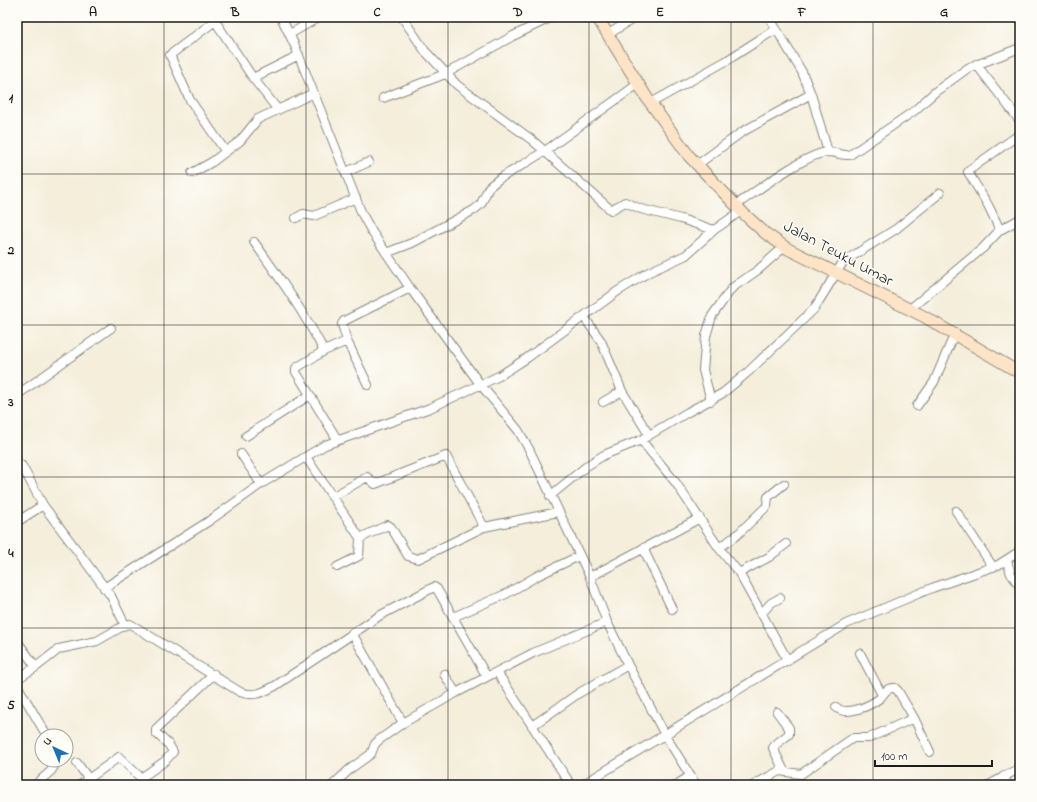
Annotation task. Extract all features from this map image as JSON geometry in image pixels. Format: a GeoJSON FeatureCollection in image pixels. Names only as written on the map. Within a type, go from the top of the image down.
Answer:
{"type":"FeatureCollection","features":[{"type":"Feature","properties":{"kind":"main road","name":"Jalan Teuku Umar"},"geometry":{"type":"LineString","coordinates":[[597,17],[666,126],[697,165],[765,233],[784,247],[955,333],[1016,370]]}},
{"type":"Feature","properties":{"kind":"street"},"geometry":{"type":"LineString","coordinates":[[281,17],[299,54],[356,198],[372,232],[410,288],[480,384],[518,430],[529,449],[550,496],[590,577],[607,622],[628,665],[665,735],[696,785]]}},
{"type":"Feature","properties":{"kind":"street"},"geometry":{"type":"LineString","coordinates":[[290,34],[320,17]]}},
{"type":"Feature","properties":{"kind":"street"},"geometry":{"type":"LineString","coordinates":[[402,17],[414,37],[445,74],[457,85],[545,151],[611,210],[625,202],[641,209],[681,219],[714,230]]}},
{"type":"Feature","properties":{"kind":"street"},"geometry":{"type":"LineString","coordinates":[[383,98],[445,74],[513,36],[552,17]]}},
{"type":"Feature","properties":{"kind":"street"},"geometry":{"type":"LineString","coordinates":[[607,35],[636,17]]}},
{"type":"Feature","properties":{"kind":"street"},"geometry":{"type":"LineString","coordinates":[[769,17],[802,72],[811,94],[828,152]]}},
{"type":"Feature","properties":{"kind":"street"},"geometry":{"type":"LineString","coordinates":[[226,152],[190,100],[170,55],[214,19],[253,78],[278,110]]}},
{"type":"Feature","properties":{"kind":"street"},"geometry":{"type":"LineString","coordinates":[[651,103],[726,62],[776,30]]}},
{"type":"Feature","properties":{"kind":"street"},"geometry":{"type":"LineString","coordinates":[[104,588],[209,521],[261,484],[337,439],[361,433],[430,408],[500,376],[618,290],[649,272],[686,255],[739,208],[796,166],[828,152],[845,156],[850,155],[914,111],[956,76],[976,64],[1020,48]]}},
{"type":"Feature","properties":{"kind":"street"},"geometry":{"type":"LineString","coordinates":[[253,78],[299,54]]}},
{"type":"Feature","properties":{"kind":"street"},"geometry":{"type":"LineString","coordinates":[[976,64],[1020,121]]}},
{"type":"Feature","properties":{"kind":"street"},"geometry":{"type":"LineString","coordinates":[[386,253],[412,243],[474,210],[481,204],[489,186],[545,151],[638,84]]}},
{"type":"Feature","properties":{"kind":"street"},"geometry":{"type":"LineString","coordinates":[[192,173],[226,152],[240,141],[258,119],[314,93]]}},
{"type":"Feature","properties":{"kind":"street"},"geometry":{"type":"LineString","coordinates":[[697,165],[742,132],[811,94]]}},
{"type":"Feature","properties":{"kind":"street"},"geometry":{"type":"LineString","coordinates":[[1000,230],[988,205],[968,172],[1020,134]]}},
{"type":"Feature","properties":{"kind":"street"},"geometry":{"type":"LineString","coordinates":[[346,172],[370,162]]}},
{"type":"Feature","properties":{"kind":"street"},"geometry":{"type":"LineString","coordinates":[[550,496],[588,465],[604,455],[641,440],[723,393],[800,324],[814,309],[843,262],[896,229],[940,193]]}},
{"type":"Feature","properties":{"kind":"street"},"geometry":{"type":"LineString","coordinates":[[296,218],[303,214],[314,216],[356,198]]}},
{"type":"Feature","properties":{"kind":"street"},"geometry":{"type":"LineString","coordinates":[[910,310],[983,248],[1000,230],[1020,219]]}},
{"type":"Feature","properties":{"kind":"street"},"geometry":{"type":"LineString","coordinates":[[254,242],[282,280],[312,328],[324,351]]}},
{"type":"Feature","properties":{"kind":"street"},"geometry":{"type":"LineString","coordinates":[[710,401],[703,370],[706,336],[712,316],[732,288],[758,270],[784,247]]}},
{"type":"Feature","properties":{"kind":"street"},"geometry":{"type":"LineString","coordinates":[[368,385],[347,341],[342,324],[344,321],[410,288]]}},
{"type":"Feature","properties":{"kind":"street"},"geometry":{"type":"LineString","coordinates":[[584,316],[601,341],[622,391],[649,435]]}},
{"type":"Feature","properties":{"kind":"street"},"geometry":{"type":"LineString","coordinates":[[17,395],[111,328]]}},
{"type":"Feature","properties":{"kind":"street"},"geometry":{"type":"LineString","coordinates":[[917,406],[934,382],[955,333]]}},
{"type":"Feature","properties":{"kind":"street"},"geometry":{"type":"LineString","coordinates":[[337,439],[296,372],[296,369],[303,362],[347,341]]}},
{"type":"Feature","properties":{"kind":"street"},"geometry":{"type":"LineString","coordinates":[[603,402],[622,391]]}},
{"type":"Feature","properties":{"kind":"street"},"geometry":{"type":"LineString","coordinates":[[246,436],[310,394]]}},
{"type":"Feature","properties":{"kind":"street"},"geometry":{"type":"LineString","coordinates":[[641,440],[676,483],[719,548],[739,573],[788,661]]}},
{"type":"Feature","properties":{"kind":"street"},"geometry":{"type":"LineString","coordinates":[[241,454],[261,484]]}},
{"type":"Feature","properties":{"kind":"street"},"geometry":{"type":"LineString","coordinates":[[306,456],[360,538],[359,556],[337,567]]}},
{"type":"Feature","properties":{"kind":"street"},"geometry":{"type":"LineString","coordinates":[[332,497],[367,477],[374,484],[446,456],[484,528]]}},
{"type":"Feature","properties":{"kind":"street"},"geometry":{"type":"LineString","coordinates":[[17,462],[22,466],[43,505],[111,596],[125,625]]}},
{"type":"Feature","properties":{"kind":"street"},"geometry":{"type":"LineString","coordinates":[[719,548],[736,535],[765,508],[768,504],[768,497],[784,484]]}},
{"type":"Feature","properties":{"kind":"street"},"geometry":{"type":"LineString","coordinates":[[17,522],[43,505]]}},
{"type":"Feature","properties":{"kind":"street"},"geometry":{"type":"LineString","coordinates":[[956,511],[993,567]]}},
{"type":"Feature","properties":{"kind":"street"},"geometry":{"type":"LineString","coordinates":[[360,538],[388,526],[391,527],[408,556],[418,559],[484,528],[558,512]]}},
{"type":"Feature","properties":{"kind":"street"},"geometry":{"type":"LineString","coordinates":[[590,577],[700,518]]}},
{"type":"Feature","properties":{"kind":"street"},"geometry":{"type":"LineString","coordinates":[[739,573],[769,557],[786,544]]}},
{"type":"Feature","properties":{"kind":"street"},"geometry":{"type":"LineString","coordinates":[[643,548],[672,609]]}},
{"type":"Feature","properties":{"kind":"street"},"geometry":{"type":"LineString","coordinates":[[582,785],[862,616],[932,588],[993,567],[1007,561],[1020,551]]}},
{"type":"Feature","properties":{"kind":"street"},"geometry":{"type":"LineString","coordinates":[[453,618],[506,594],[537,576],[579,556]]}},
{"type":"Feature","properties":{"kind":"street"},"geometry":{"type":"LineString","coordinates":[[1007,561],[1011,574],[1020,586]]}},
{"type":"Feature","properties":{"kind":"street"},"geometry":{"type":"LineString","coordinates":[[17,680],[59,649],[97,641],[125,625],[130,624],[160,644],[214,674],[240,692],[250,696],[261,694],[379,616],[434,587],[437,589],[487,677]]}},
{"type":"Feature","properties":{"kind":"street"},"geometry":{"type":"LineString","coordinates":[[762,614],[771,603],[780,598]]}},
{"type":"Feature","properties":{"kind":"street"},"geometry":{"type":"LineString","coordinates":[[333,785],[350,768],[371,754],[376,742],[403,723],[456,693],[533,653],[607,622]]}},
{"type":"Feature","properties":{"kind":"street"},"geometry":{"type":"LineString","coordinates":[[352,633],[403,723]]}},
{"type":"Feature","properties":{"kind":"street"},"geometry":{"type":"LineString","coordinates":[[17,641],[36,667]]}},
{"type":"Feature","properties":{"kind":"street"},"geometry":{"type":"LineString","coordinates":[[860,653],[882,695]]}},
{"type":"Feature","properties":{"kind":"street"},"geometry":{"type":"LineString","coordinates":[[532,726],[579,693],[628,665]]}},
{"type":"Feature","properties":{"kind":"street"},"geometry":{"type":"LineString","coordinates":[[497,672],[571,785]]}},
{"type":"Feature","properties":{"kind":"street"},"geometry":{"type":"LineString","coordinates":[[80,785],[119,757],[143,781],[172,754],[172,750],[156,733],[156,729],[214,674]]}},
{"type":"Feature","properties":{"kind":"street"},"geometry":{"type":"LineString","coordinates":[[444,674],[456,693]]}},
{"type":"Feature","properties":{"kind":"street"},"geometry":{"type":"LineString","coordinates":[[17,685],[42,728]]}},
{"type":"Feature","properties":{"kind":"street"},"geometry":{"type":"LineString","coordinates":[[836,707],[843,712],[851,712],[882,695],[886,690],[895,688],[914,718],[930,752]]}},
{"type":"Feature","properties":{"kind":"street"},"geometry":{"type":"LineString","coordinates":[[777,712],[789,728],[789,734],[773,748],[784,771]]}},
{"type":"Feature","properties":{"kind":"street"},"geometry":{"type":"LineString","coordinates":[[754,785],[774,773],[784,771],[801,774],[853,738],[868,738],[914,718]]}},
{"type":"Feature","properties":{"kind":"street"},"geometry":{"type":"LineString","coordinates":[[77,763],[88,778]]}},
{"type":"Feature","properties":{"kind":"street"},"geometry":{"type":"LineString","coordinates":[[35,785],[53,768]]}},
{"type":"Feature","properties":{"kind":"street"},"geometry":{"type":"LineString","coordinates":[[989,785],[1020,768]]}},
{"type":"Feature","properties":{"kind":"street"},"geometry":{"type":"LineString","coordinates":[[676,785],[690,776]]}},
{"type":"Feature","properties":{"kind":"street"},"geometry":{"type":"LineString","coordinates":[[1004,776],[1008,785]]}}]}
